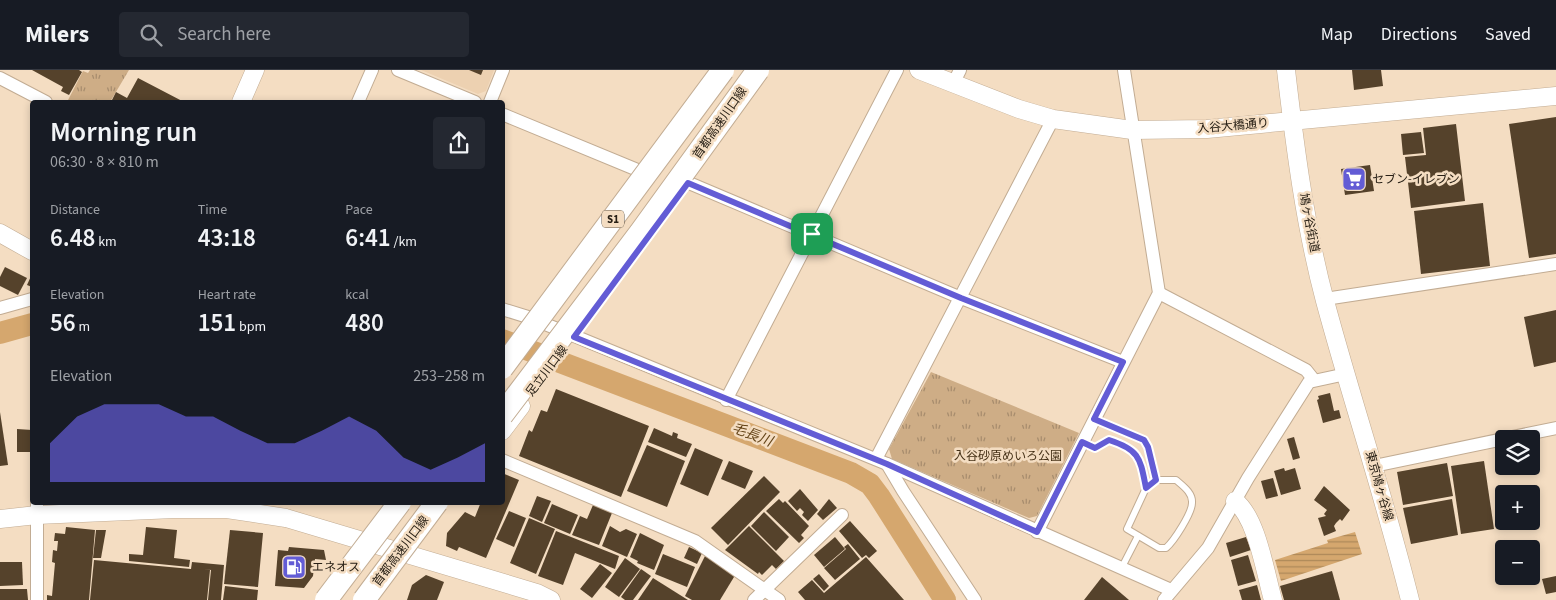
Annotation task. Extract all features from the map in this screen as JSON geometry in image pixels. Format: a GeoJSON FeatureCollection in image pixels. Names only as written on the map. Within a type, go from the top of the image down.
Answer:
{"type":"FeatureCollection","features":[{"type":"Feature","properties":{"kind":"highway","name":"S1"},"geometry":{"type":"LineString","coordinates":[[505,364],[723,70]]}},
{"type":"Feature","properties":{"kind":"highway","name":"首都高速川口線"},"geometry":{"type":"LineString","coordinates":[[505,411],[646,226],[758,70]]}},
{"type":"Feature","properties":{"kind":"highway"},"geometry":{"type":"LineString","coordinates":[[326,600],[398,505]]}},
{"type":"Feature","properties":{"kind":"highway"},"geometry":{"type":"LineString","coordinates":[[338,600],[408,505]]}},
{"type":"Feature","properties":{"kind":"highway","name":"首都高速川口線"},"geometry":{"type":"LineString","coordinates":[[364,600],[435,505]]}},
{"type":"Feature","properties":{"kind":"main road"},"geometry":{"type":"LineString","coordinates":[[242,100],[254,70]]}},
{"type":"Feature","properties":{"kind":"main road"},"geometry":{"type":"LineString","coordinates":[[505,347],[640,171],[713,70]]}},
{"type":"Feature","properties":{"kind":"main road","name":"足立川口線"},"geometry":{"type":"LineString","coordinates":[[505,427],[574,337],[770,70]]}},
{"type":"Feature","properties":{"kind":"main road","name":"入谷大橋通り"},"geometry":{"type":"LineString","coordinates":[[919,70],[956,77],[1010,106],[1053,119],[1132,130],[1170,131],[1292,122],[1556,96]]}},
{"type":"Feature","properties":{"kind":"main road","name":"鳩ヶ谷街道"},"geometry":{"type":"LineString","coordinates":[[1286,70],[1292,122],[1325,300],[1346,374]]}},
{"type":"Feature","properties":{"kind":"main road"},"geometry":{"type":"LineString","coordinates":[[0,234],[30,250]]}},
{"type":"Feature","properties":{"kind":"main road","name":"東京鳩ヶ谷線"},"geometry":{"type":"LineString","coordinates":[[1346,374],[1374,466],[1410,600]]}},
{"type":"Feature","properties":{"kind":"main road"},"geometry":{"type":"LineString","coordinates":[[1235,501],[1244,508],[1250,521],[1273,600]]}},
{"type":"Feature","properties":{"kind":"main road"},"geometry":{"type":"LineString","coordinates":[[315,600],[386,505]]}},
{"type":"Feature","properties":{"kind":"main road"},"geometry":{"type":"LineString","coordinates":[[378,600],[448,505]]}},
{"type":"Feature","properties":{"kind":"main road"},"geometry":{"type":"LineString","coordinates":[[0,519],[37,509],[227,509],[286,518],[537,593],[551,600]]}},
{"type":"Feature","properties":{"kind":"street"},"geometry":{"type":"LineString","coordinates":[[359,100],[372,70]]}},
{"type":"Feature","properties":{"kind":"street"},"geometry":{"type":"LineString","coordinates":[[398,70],[470,100]]}},
{"type":"Feature","properties":{"kind":"street"},"geometry":{"type":"LineString","coordinates":[[491,100],[503,70]]}},
{"type":"Feature","properties":{"kind":"street"},"geometry":{"type":"LineString","coordinates":[[726,400],[897,70]]}},
{"type":"Feature","properties":{"kind":"street"},"geometry":{"type":"LineString","coordinates":[[1037,532],[1159,293],[1124,70]]}},
{"type":"Feature","properties":{"kind":"street"},"geometry":{"type":"LineString","coordinates":[[0,78],[42,100]]}},
{"type":"Feature","properties":{"kind":"street"},"geometry":{"type":"LineString","coordinates":[[505,115],[640,171]]}},
{"type":"Feature","properties":{"kind":"street"},"geometry":{"type":"LineString","coordinates":[[882,461],[961,298],[1053,119]]}},
{"type":"Feature","properties":{"kind":"street"},"geometry":{"type":"LineString","coordinates":[[688,183],[961,298],[1123,362]]}},
{"type":"Feature","properties":{"kind":"street"},"geometry":{"type":"LineString","coordinates":[[1325,300],[1556,264]]}},
{"type":"Feature","properties":{"kind":"street"},"geometry":{"type":"LineString","coordinates":[[1159,293],[1306,370],[1314,380]]}},
{"type":"Feature","properties":{"kind":"street"},"geometry":{"type":"LineString","coordinates":[[0,308],[30,300]]}},
{"type":"Feature","properties":{"kind":"street"},"geometry":{"type":"LineString","coordinates":[[505,310],[528,317],[726,400],[882,461],[1121,570],[1167,595],[1201,558],[1304,388],[1309,382],[1314,380],[1346,374]]}},
{"type":"Feature","properties":{"kind":"street"},"geometry":{"type":"LineString","coordinates":[[1374,466],[1556,428]]}},
{"type":"Feature","properties":{"kind":"street"},"geometry":{"type":"LineString","coordinates":[[505,461],[695,541],[765,588],[779,600]]}},
{"type":"Feature","properties":{"kind":"street"},"geometry":{"type":"LineString","coordinates":[[882,461],[975,600]]}},
{"type":"Feature","properties":{"kind":"street"},"geometry":{"type":"LineString","coordinates":[[36,600],[37,509]]}},
{"type":"Feature","properties":{"kind":"street"},"geometry":{"type":"LineString","coordinates":[[754,600],[842,516]]}},
{"type":"Feature","properties":{"kind":"lane"},"geometry":{"type":"LineString","coordinates":[[1094,419],[1144,440],[1148,447],[1156,480]]}},
{"type":"Feature","properties":{"kind":"lane"},"geometry":{"type":"LineString","coordinates":[[1082,442],[1095,448],[1109,440],[1133,450],[1139,457],[1146,488]]}},
{"type":"Feature","properties":{"kind":"lane"},"geometry":{"type":"LineString","coordinates":[[1156,480],[1176,480],[1189,492],[1192,503],[1173,542],[1166,548],[1159,548],[1127,529],[1146,488],[1156,480]]}},
{"type":"Feature","properties":{"kind":"lane"},"geometry":{"type":"LineString","coordinates":[[1121,570],[1138,536]]}},
{"type":"Feature","properties":{"kind":"shaded area"},"geometry":{"type":"Polygon","coordinates":[[[421,70],[494,70],[486,91],[478,94],[421,70]]]}},
{"type":"Feature","properties":{"kind":"shaded area"},"geometry":{"type":"Polygon","coordinates":[[[1355,532],[1362,554],[1281,581],[1275,560],[1328,543],[1327,540],[1355,532]]]}},
{"type":"Feature","properties":{"kind":"green space"},"geometry":{"type":"Polygon","coordinates":[[[90,70],[129,70],[111,100],[68,100],[83,71],[88,73],[90,70]]]}},
{"type":"Feature","properties":{"kind":"green space","name":"入谷砂原めいろ公園"},"geometry":{"type":"Polygon","coordinates":[[[931,372],[1079,433],[1037,516],[1029,518],[892,459],[889,449],[931,372]]]}},
{"type":"Feature","properties":{"kind":"building"},"geometry":{"type":"Polygon","coordinates":[[[32,70],[79,70],[82,72],[69,95],[61,91],[63,87],[32,70]]]}},
{"type":"Feature","properties":{"kind":"building"},"geometry":{"type":"Polygon","coordinates":[[[469,70],[483,70],[481,75],[469,70]]]}},
{"type":"Feature","properties":{"kind":"building"},"geometry":{"type":"Polygon","coordinates":[[[1352,70],[1381,70],[1383,86],[1354,90],[1352,70]]]}},
{"type":"Feature","properties":{"kind":"building"},"geometry":{"type":"Polygon","coordinates":[[[138,78],[180,100],[112,100],[116,92],[127,98],[138,78]]]}},
{"type":"Feature","properties":{"kind":"building"},"geometry":{"type":"Polygon","coordinates":[[[1556,117],[1556,254],[1529,258],[1509,124],[1556,117]]]}},
{"type":"Feature","properties":{"kind":"building"},"geometry":{"type":"Polygon","coordinates":[[[1456,124],[1465,201],[1411,208],[1405,157],[1426,155],[1423,128],[1456,124]]]}},
{"type":"Feature","properties":{"kind":"building"},"geometry":{"type":"Polygon","coordinates":[[[1421,132],[1424,153],[1403,155],[1401,134],[1421,132]]]}},
{"type":"Feature","properties":{"kind":"building"},"geometry":{"type":"Polygon","coordinates":[[[1370,165],[1374,191],[1345,195],[1341,169],[1370,165]]]}},
{"type":"Feature","properties":{"kind":"building"},"geometry":{"type":"Polygon","coordinates":[[[1483,203],[1490,266],[1421,274],[1414,211],[1483,203]]]}},
{"type":"Feature","properties":{"kind":"building"},"geometry":{"type":"Polygon","coordinates":[[[5,267],[27,278],[18,295],[0,286],[0,277],[5,267]]]}},
{"type":"Feature","properties":{"kind":"building"},"geometry":{"type":"Polygon","coordinates":[[[1556,310],[1556,362],[1534,367],[1524,317],[1556,310]]]}},
{"type":"Feature","properties":{"kind":"building"},"geometry":{"type":"Polygon","coordinates":[[[556,389],[649,426],[621,497],[519,456],[529,430],[532,432],[541,410],[547,412],[556,389]]]}},
{"type":"Feature","properties":{"kind":"building"},"geometry":{"type":"Polygon","coordinates":[[[1330,393],[1334,411],[1339,410],[1341,418],[1323,423],[1317,400],[1319,399],[1318,396],[1330,393]]]}},
{"type":"Feature","properties":{"kind":"building"},"geometry":{"type":"Polygon","coordinates":[[[0,412],[8,465],[0,466],[0,412]]]}},
{"type":"Feature","properties":{"kind":"building"},"geometry":{"type":"Polygon","coordinates":[[[654,428],[672,436],[673,432],[678,434],[677,438],[692,444],[686,457],[648,442],[654,428]]]}},
{"type":"Feature","properties":{"kind":"building"},"geometry":{"type":"Polygon","coordinates":[[[17,429],[30,430],[30,452],[17,452],[17,429]]]}},
{"type":"Feature","properties":{"kind":"building"},"geometry":{"type":"Polygon","coordinates":[[[1294,437],[1300,458],[1293,460],[1287,439],[1294,437]]]}},
{"type":"Feature","properties":{"kind":"building"},"geometry":{"type":"Polygon","coordinates":[[[647,445],[685,461],[667,507],[627,491],[647,445]]]}},
{"type":"Feature","properties":{"kind":"building"},"geometry":{"type":"Polygon","coordinates":[[[695,448],[723,460],[708,496],[680,484],[695,448]]]}},
{"type":"Feature","properties":{"kind":"building"},"geometry":{"type":"Polygon","coordinates":[[[729,461],[753,471],[745,489],[721,479],[729,461]]]}},
{"type":"Feature","properties":{"kind":"building"},"geometry":{"type":"Polygon","coordinates":[[[1484,461],[1494,529],[1461,534],[1451,466],[1484,461]]]}},
{"type":"Feature","properties":{"kind":"building"},"geometry":{"type":"Polygon","coordinates":[[[1447,463],[1453,496],[1403,505],[1397,472],[1447,463]]]}},
{"type":"Feature","properties":{"kind":"building"},"geometry":{"type":"Polygon","coordinates":[[[1284,468],[1285,471],[1295,468],[1301,489],[1281,495],[1274,471],[1284,468]]]}},
{"type":"Feature","properties":{"kind":"building"},"geometry":{"type":"Polygon","coordinates":[[[505,474],[519,480],[486,558],[459,547],[457,551],[446,546],[447,533],[465,512],[475,517],[480,505],[505,505],[505,474]]]}},
{"type":"Feature","properties":{"kind":"building"},"geometry":{"type":"Polygon","coordinates":[[[764,476],[780,492],[728,545],[711,528],[764,476]]]}},
{"type":"Feature","properties":{"kind":"building"},"geometry":{"type":"Polygon","coordinates":[[[1273,478],[1278,496],[1266,499],[1261,481],[1273,478]]]}},
{"type":"Feature","properties":{"kind":"building"},"geometry":{"type":"Polygon","coordinates":[[[1324,486],[1350,510],[1342,521],[1340,519],[1334,526],[1336,531],[1324,536],[1318,518],[1326,516],[1324,514],[1327,510],[1314,500],[1324,486]]]}},
{"type":"Feature","properties":{"kind":"building"},"geometry":{"type":"Polygon","coordinates":[[[800,489],[818,510],[808,521],[802,515],[804,512],[800,508],[797,511],[788,501],[800,489]]]}},
{"type":"Feature","properties":{"kind":"building"},"geometry":{"type":"Polygon","coordinates":[[[537,496],[551,501],[542,522],[529,516],[537,496]]]}},
{"type":"Feature","properties":{"kind":"building"},"geometry":{"type":"Polygon","coordinates":[[[779,499],[783,503],[785,501],[809,526],[801,535],[804,538],[799,543],[766,511],[779,499]]]}},
{"type":"Feature","properties":{"kind":"building"},"geometry":{"type":"Polygon","coordinates":[[[829,499],[837,508],[823,520],[817,514],[829,499]]]}},
{"type":"Feature","properties":{"kind":"building"},"geometry":{"type":"Polygon","coordinates":[[[1452,499],[1458,535],[1411,544],[1403,508],[1452,499]]]}},
{"type":"Feature","properties":{"kind":"building"},"geometry":{"type":"Polygon","coordinates":[[[552,504],[578,515],[570,534],[544,523],[552,504]]]}},
{"type":"Feature","properties":{"kind":"building"},"geometry":{"type":"Polygon","coordinates":[[[593,505],[612,513],[599,545],[572,535],[580,516],[587,519],[593,505]]]}},
{"type":"Feature","properties":{"kind":"building"},"geometry":{"type":"Polygon","coordinates":[[[509,511],[526,518],[514,547],[496,539],[509,511]]]}},
{"type":"Feature","properties":{"kind":"building"},"geometry":{"type":"Polygon","coordinates":[[[764,512],[789,537],[776,551],[751,526],[764,512]]]}},
{"type":"Feature","properties":{"kind":"building"},"geometry":{"type":"Polygon","coordinates":[[[529,518],[555,529],[536,574],[510,563],[529,518]]]}},
{"type":"Feature","properties":{"kind":"building"},"geometry":{"type":"Polygon","coordinates":[[[850,521],[877,551],[869,558],[866,555],[862,558],[839,531],[850,521]]]}},
{"type":"Feature","properties":{"kind":"building"},"geometry":{"type":"Polygon","coordinates":[[[610,526],[620,532],[626,529],[637,534],[627,557],[602,546],[610,526]]]}},
{"type":"Feature","properties":{"kind":"building"},"geometry":{"type":"Polygon","coordinates":[[[749,526],[784,561],[776,569],[772,565],[762,575],[759,572],[758,574],[725,550],[749,526]]]}},
{"type":"Feature","properties":{"kind":"building"},"geometry":{"type":"Polygon","coordinates":[[[66,527],[95,530],[89,600],[47,600],[47,595],[52,596],[55,563],[52,562],[53,550],[57,551],[58,541],[54,541],[55,533],[65,534],[66,527]]]}},
{"type":"Feature","properties":{"kind":"building"},"geometry":{"type":"Polygon","coordinates":[[[146,527],[177,530],[174,558],[190,560],[189,567],[129,561],[129,554],[143,555],[146,527]]]}},
{"type":"Feature","properties":{"kind":"building"},"geometry":{"type":"Polygon","coordinates":[[[96,530],[106,530],[101,558],[93,558],[96,530]]]}},
{"type":"Feature","properties":{"kind":"building"},"geometry":{"type":"Polygon","coordinates":[[[230,530],[263,533],[258,587],[224,584],[230,530]]]}},
{"type":"Feature","properties":{"kind":"building"},"geometry":{"type":"Polygon","coordinates":[[[556,531],[619,556],[615,569],[575,553],[563,585],[538,576],[556,531]]]}},
{"type":"Feature","properties":{"kind":"building"},"geometry":{"type":"Polygon","coordinates":[[[640,533],[664,545],[654,570],[637,563],[638,561],[630,557],[640,533]]]}},
{"type":"Feature","properties":{"kind":"building"},"geometry":{"type":"Polygon","coordinates":[[[835,537],[845,549],[824,567],[814,555],[835,537]]]}},
{"type":"Feature","properties":{"kind":"building"},"geometry":{"type":"Polygon","coordinates":[[[1246,537],[1251,550],[1230,557],[1226,543],[1246,537]]]}},
{"type":"Feature","properties":{"kind":"building"},"geometry":{"type":"Polygon","coordinates":[[[848,544],[860,559],[835,580],[824,568],[846,549],[844,547],[848,544]]]}},
{"type":"Feature","properties":{"kind":"building"},"geometry":{"type":"Polygon","coordinates":[[[289,547],[324,550],[326,560],[315,559],[313,576],[304,588],[275,586],[278,550],[288,551],[289,547]]]}},
{"type":"Feature","properties":{"kind":"building"},"geometry":{"type":"Polygon","coordinates":[[[689,547],[702,553],[697,564],[684,558],[689,547]]]}},
{"type":"Feature","properties":{"kind":"building"},"geometry":{"type":"Polygon","coordinates":[[[663,554],[695,567],[687,587],[655,574],[663,554]]]}},
{"type":"Feature","properties":{"kind":"building"},"geometry":{"type":"Polygon","coordinates":[[[1248,555],[1256,581],[1238,586],[1231,560],[1248,555]]]}},
{"type":"Feature","properties":{"kind":"building"},"geometry":{"type":"Polygon","coordinates":[[[705,556],[734,573],[734,577],[720,600],[692,600],[685,596],[705,556]]]}},
{"type":"Feature","properties":{"kind":"building"},"geometry":{"type":"Polygon","coordinates":[[[866,557],[904,600],[805,600],[798,592],[812,580],[824,593],[866,557]]]}},
{"type":"Feature","properties":{"kind":"building"},"geometry":{"type":"Polygon","coordinates":[[[625,558],[640,569],[619,597],[605,587],[625,558]]]}},
{"type":"Feature","properties":{"kind":"building"},"geometry":{"type":"Polygon","coordinates":[[[94,560],[191,569],[192,562],[224,565],[221,600],[208,600],[211,570],[203,569],[210,570],[207,600],[90,600],[94,560]]]}},
{"type":"Feature","properties":{"kind":"building"},"geometry":{"type":"Polygon","coordinates":[[[0,562],[22,562],[23,585],[0,586],[0,562]]]}},
{"type":"Feature","properties":{"kind":"building"},"geometry":{"type":"Polygon","coordinates":[[[600,564],[612,573],[592,598],[580,589],[600,564]]]}},
{"type":"Feature","properties":{"kind":"building"},"geometry":{"type":"Polygon","coordinates":[[[641,569],[651,576],[633,600],[625,600],[621,597],[641,569]]]}},
{"type":"Feature","properties":{"kind":"building"},"geometry":{"type":"Polygon","coordinates":[[[1332,571],[1340,600],[1284,600],[1280,586],[1332,571]]]}},
{"type":"Feature","properties":{"kind":"building"},"geometry":{"type":"Polygon","coordinates":[[[819,574],[829,586],[824,591],[813,579],[819,574]]]}},
{"type":"Feature","properties":{"kind":"building"},"geometry":{"type":"Polygon","coordinates":[[[426,575],[444,582],[437,600],[407,600],[412,585],[426,575]]]}},
{"type":"Feature","properties":{"kind":"building"},"geometry":{"type":"Polygon","coordinates":[[[1556,576],[1556,592],[1546,594],[1542,579],[1556,576]]]}},
{"type":"Feature","properties":{"kind":"building"},"geometry":{"type":"Polygon","coordinates":[[[1102,577],[1129,600],[1084,600],[1102,577]]]}},
{"type":"Feature","properties":{"kind":"building"},"geometry":{"type":"Polygon","coordinates":[[[653,578],[688,600],[638,600],[653,578]]]}},
{"type":"Feature","properties":{"kind":"building"},"geometry":{"type":"Polygon","coordinates":[[[1257,585],[1261,600],[1242,600],[1239,590],[1257,585]]]}},
{"type":"Feature","properties":{"kind":"building"},"geometry":{"type":"Polygon","coordinates":[[[225,586],[258,590],[257,600],[223,600],[225,586]]]}},
{"type":"Feature","properties":{"kind":"building"},"geometry":{"type":"Polygon","coordinates":[[[0,589],[27,589],[28,600],[0,600],[0,589]]]}},
{"type":"Feature","properties":{"kind":"waterway","name":"毛長川"},"geometry":{"type":"LineString","coordinates":[[0,333],[30,325]]}},
{"type":"Feature","properties":{"kind":"waterway","name":"毛長川"},"geometry":{"type":"LineString","coordinates":[[505,341],[851,473],[870,484],[945,600]]}},
{"type":"Feature","properties":{"kind":"place","name":"セブン-イレブン"},"geometry":{"type":"Point","coordinates":[1354,179]}},
{"type":"Feature","properties":{"kind":"place","name":"エネオス"},"geometry":{"type":"Point","coordinates":[294,567]}},
{"type":"Feature","properties":{"kind":"route"},"geometry":{"type":"LineString","coordinates":[[688,183],[812,234],[961,298],[1123,362],[1094,419],[1144,440],[1148,447],[1156,480],[1146,488],[1139,457],[1126,445],[1109,440],[1095,448],[1082,442],[1037,532],[887,464],[574,337],[688,183]]}}]}
